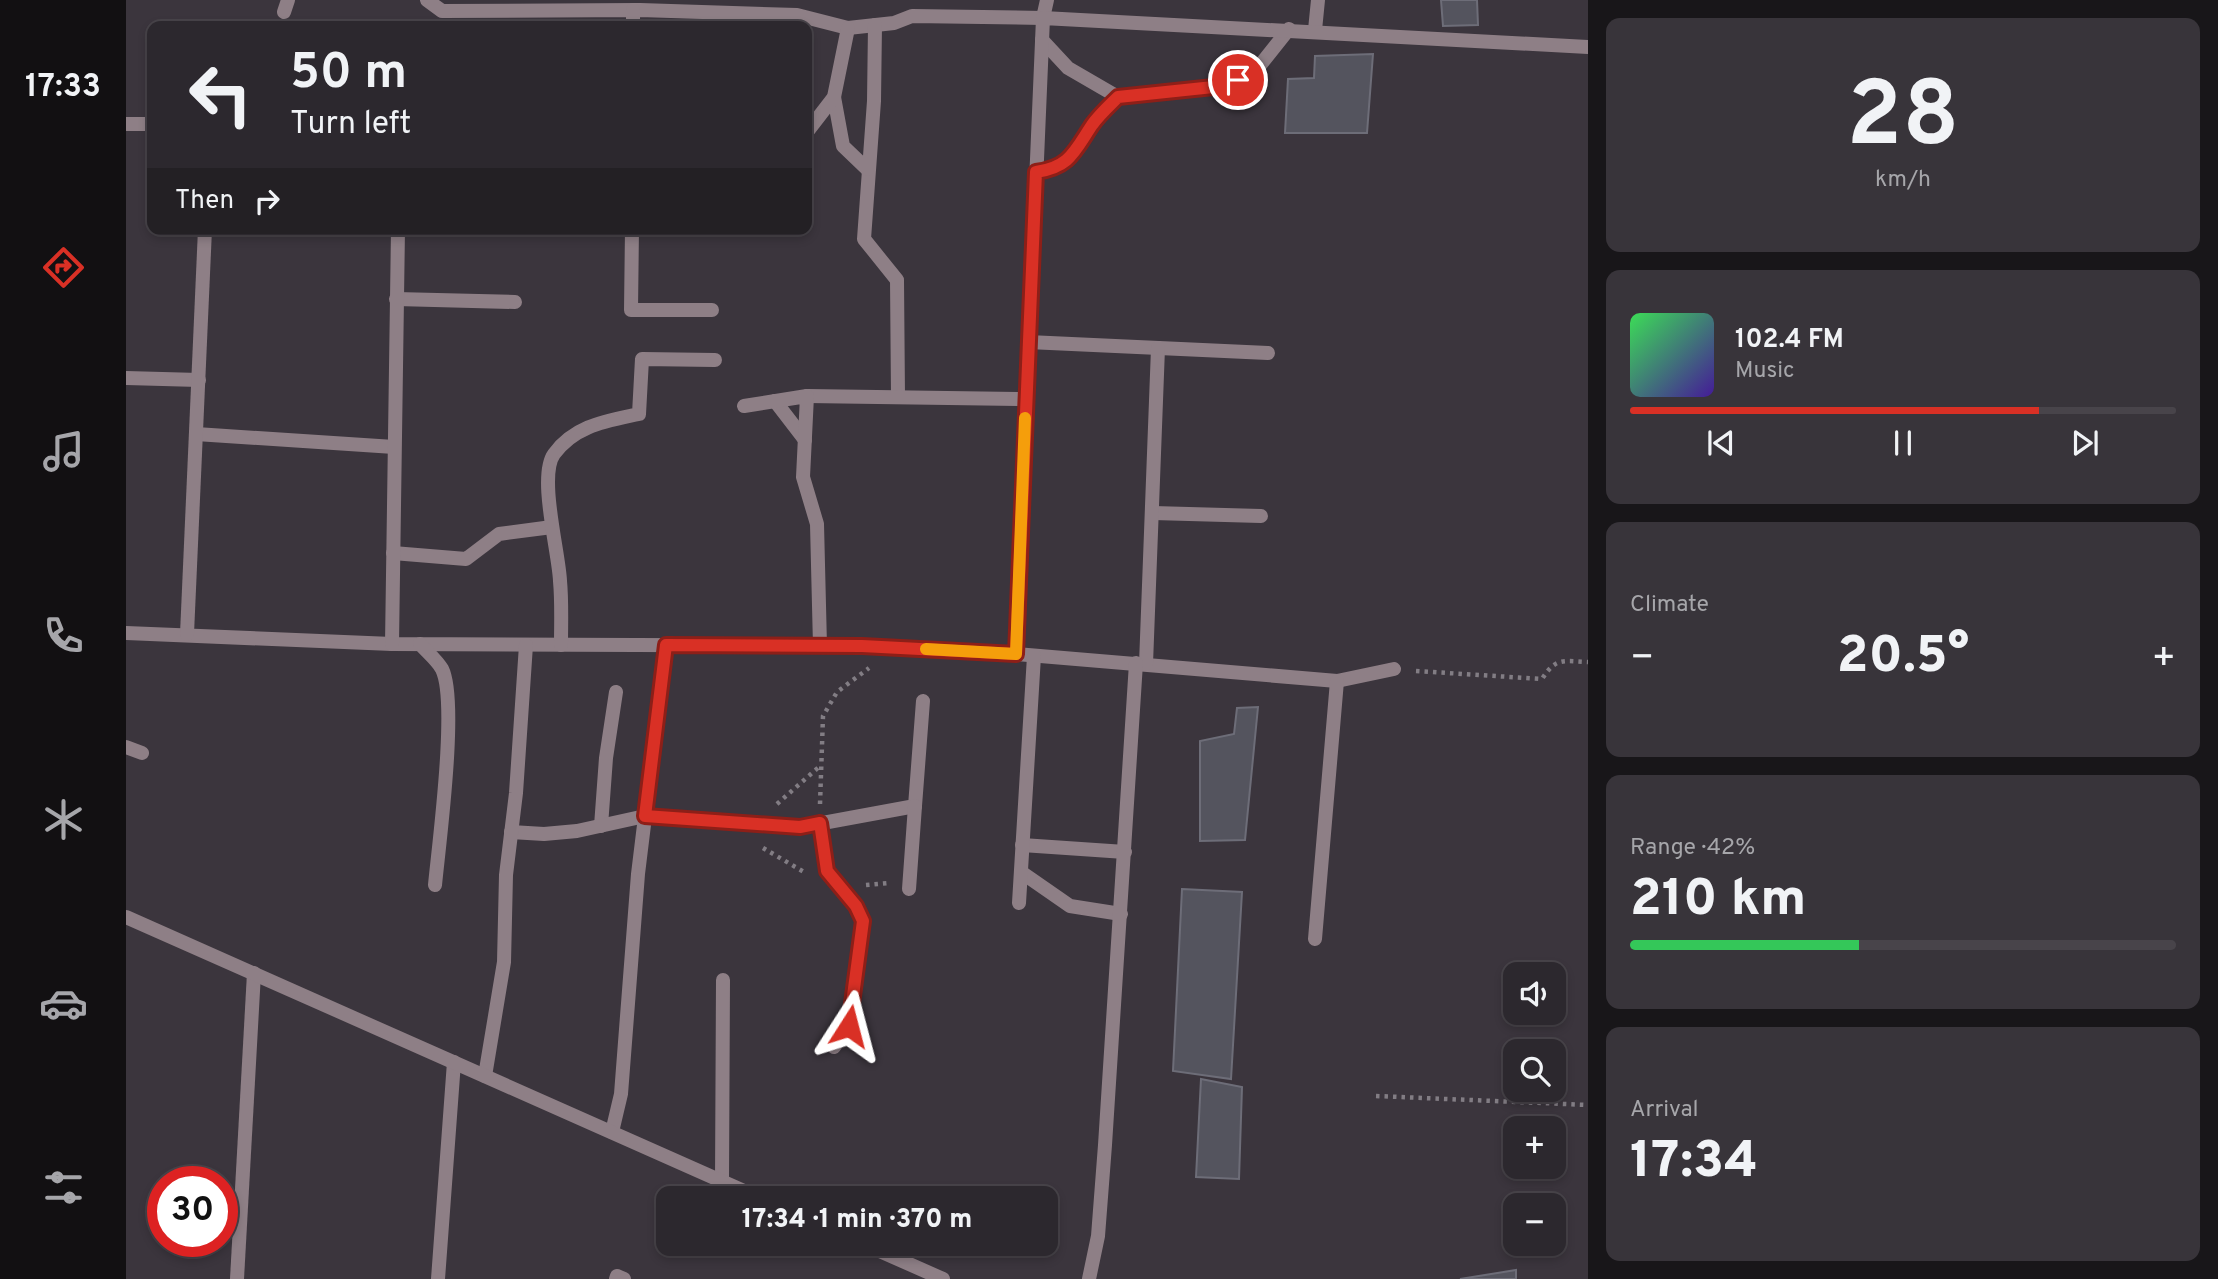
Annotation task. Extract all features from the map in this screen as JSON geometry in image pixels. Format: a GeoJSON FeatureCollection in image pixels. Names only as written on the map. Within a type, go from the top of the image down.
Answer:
{"type":"FeatureCollection","features":[{"type":"Feature","properties":{"kind":"street"},"geometry":{"type":"LineString","coordinates":[[427,0],[441,5],[601,5],[633,10],[710,6],[797,15],[848,27],[894,23],[912,16],[1043,18],[1315,30],[1588,47]]}},
{"type":"Feature","properties":{"kind":"street"},"geometry":{"type":"LineString","coordinates":[[1016,654],[1043,18],[1047,0]]}},
{"type":"Feature","properties":{"kind":"street"},"geometry":{"type":"LineString","coordinates":[[1315,30],[1318,0]]}},
{"type":"Feature","properties":{"kind":"street"},"geometry":{"type":"LineString","coordinates":[[633,10],[633,21]]}},
{"type":"Feature","properties":{"kind":"street"},"geometry":{"type":"LineString","coordinates":[[875,24],[874,100],[864,239],[897,280],[898,397]]}},
{"type":"Feature","properties":{"kind":"street"},"geometry":{"type":"LineString","coordinates":[[848,27],[834,97],[843,146],[867,169]]}},
{"type":"Feature","properties":{"kind":"street"},"geometry":{"type":"LineString","coordinates":[[1042,40],[1068,68],[1118,97],[1223,86],[1254,74],[1289,29]]}},
{"type":"Feature","properties":{"kind":"street"},"geometry":{"type":"LineString","coordinates":[[812,126],[834,97]]}},
{"type":"Feature","properties":{"kind":"street"},"geometry":{"type":"LineString","coordinates":[[1036,172],[1053,170],[1073,157],[1094,122],[1118,97]]}},
{"type":"Feature","properties":{"kind":"street"},"geometry":{"type":"LineString","coordinates":[[126,124],[147,124]]}},
{"type":"Feature","properties":{"kind":"street"},"geometry":{"type":"LineString","coordinates":[[187,634],[205,235]]}},
{"type":"Feature","properties":{"kind":"street"},"geometry":{"type":"LineString","coordinates":[[391,644],[398,235]]}},
{"type":"Feature","properties":{"kind":"street"},"geometry":{"type":"LineString","coordinates":[[632,235],[631,310],[712,310]]}},
{"type":"Feature","properties":{"kind":"street"},"geometry":{"type":"LineString","coordinates":[[396,299],[514,302]]}},
{"type":"Feature","properties":{"kind":"street"},"geometry":{"type":"LineString","coordinates":[[1028,342],[1268,353]]}},
{"type":"Feature","properties":{"kind":"street"},"geometry":{"type":"LineString","coordinates":[[1089,1279],[1098,1236],[1125,852],[1153,513],[1158,348]]}},
{"type":"Feature","properties":{"kind":"street"},"geometry":{"type":"LineString","coordinates":[[561,645],[560,578],[552,527],[549,482],[552,456],[575,432],[639,414],[642,359],[715,360]]}},
{"type":"Feature","properties":{"kind":"street"},"geometry":{"type":"LineString","coordinates":[[126,378],[199,380]]}},
{"type":"Feature","properties":{"kind":"street"},"geometry":{"type":"LineString","coordinates":[[807,396],[803,477],[817,524],[820,646]]}},
{"type":"Feature","properties":{"kind":"street"},"geometry":{"type":"LineString","coordinates":[[744,406],[807,396],[1025,399]]}},
{"type":"Feature","properties":{"kind":"street"},"geometry":{"type":"LineString","coordinates":[[775,401],[805,440]]}},
{"type":"Feature","properties":{"kind":"street"},"geometry":{"type":"LineString","coordinates":[[196,434],[394,447]]}},
{"type":"Feature","properties":{"kind":"street"},"geometry":{"type":"LineString","coordinates":[[1153,513],[1261,516]]}},
{"type":"Feature","properties":{"kind":"street"},"geometry":{"type":"LineString","coordinates":[[393,553],[466,559],[499,534],[552,527]]}},
{"type":"Feature","properties":{"kind":"street"},"geometry":{"type":"LineString","coordinates":[[126,633],[391,644],[894,648],[1016,654],[1337,681],[1394,669]]}},
{"type":"Feature","properties":{"kind":"street"},"geometry":{"type":"LineString","coordinates":[[420,644],[442,669],[446,692],[445,779],[435,886]]}},
{"type":"Feature","properties":{"kind":"street"},"geometry":{"type":"LineString","coordinates":[[485,1076],[504,962],[506,876],[526,645]]}},
{"type":"Feature","properties":{"kind":"street"},"geometry":{"type":"LineString","coordinates":[[612,1132],[621,1094],[645,816],[666,645]]}},
{"type":"Feature","properties":{"kind":"street"},"geometry":{"type":"LineString","coordinates":[[1019,903],[1034,656]]}},
{"type":"Feature","properties":{"kind":"street"},"geometry":{"type":"LineString","coordinates":[[1315,939],[1337,681]]}},
{"type":"Feature","properties":{"kind":"street"},"geometry":{"type":"LineString","coordinates":[[601,826],[606,758],[617,692]]}},
{"type":"Feature","properties":{"kind":"street"},"geometry":{"type":"LineString","coordinates":[[910,884],[923,701]]}},
{"type":"Feature","properties":{"kind":"street"},"geometry":{"type":"LineString","coordinates":[[126,747],[142,753]]}},
{"type":"Feature","properties":{"kind":"street"},"geometry":{"type":"LineString","coordinates":[[511,832],[544,834],[601,826],[645,816],[800,827],[915,806]]}},
{"type":"Feature","properties":{"kind":"street"},"geometry":{"type":"LineString","coordinates":[[820,823],[827,871],[856,906],[863,921],[849,1026],[834,1047]]}},
{"type":"Feature","properties":{"kind":"street"},"geometry":{"type":"LineString","coordinates":[[1023,845],[1125,852]]}},
{"type":"Feature","properties":{"kind":"street"},"geometry":{"type":"LineString","coordinates":[[1021,872],[1070,905],[1121,914]]}},
{"type":"Feature","properties":{"kind":"street"},"geometry":{"type":"LineString","coordinates":[[126,917],[733,1186]]}},
{"type":"Feature","properties":{"kind":"street"},"geometry":{"type":"LineString","coordinates":[[237,1279],[254,973]]}},
{"type":"Feature","properties":{"kind":"street"},"geometry":{"type":"LineString","coordinates":[[722,1181],[723,979]]}},
{"type":"Feature","properties":{"kind":"street"},"geometry":{"type":"LineString","coordinates":[[453,1279],[438,1279],[454,1062]]}},
{"type":"Feature","properties":{"kind":"street"},"geometry":{"type":"LineString","coordinates":[[891,1256],[943,1279]]}},
{"type":"Feature","properties":{"kind":"street"},"geometry":{"type":"LineString","coordinates":[[616,1279],[617,1276],[624,1279]]}},
{"type":"Feature","properties":{"kind":"path"},"geometry":{"type":"LineString","coordinates":[[820,823],[823,716],[837,692],[894,648]]}},
{"type":"Feature","properties":{"kind":"path"},"geometry":{"type":"LineString","coordinates":[[1394,669],[1542,679],[1552,664],[1561,661],[1588,662]]}},
{"type":"Feature","properties":{"kind":"path"},"geometry":{"type":"LineString","coordinates":[[752,825],[820,765]]}},
{"type":"Feature","properties":{"kind":"path"},"geometry":{"type":"LineString","coordinates":[[733,823],[751,841],[779,858],[840,887],[910,884]]}},
{"type":"Feature","properties":{"kind":"path"},"geometry":{"type":"LineString","coordinates":[[1376,1096],[1588,1105]]}},
{"type":"Feature","properties":{"kind":"building"},"geometry":{"type":"Polygon","coordinates":[[[1441,0],[1477,0],[1478,25],[1443,26],[1441,0]]]}},
{"type":"Feature","properties":{"kind":"building"},"geometry":{"type":"Polygon","coordinates":[[[1373,54],[1367,133],[1285,133],[1288,79],[1314,78],[1315,56],[1373,54]]]}},
{"type":"Feature","properties":{"kind":"building"},"geometry":{"type":"Polygon","coordinates":[[[1258,707],[1245,840],[1200,841],[1200,741],[1234,734],[1237,708],[1258,707]]]}},
{"type":"Feature","properties":{"kind":"building"},"geometry":{"type":"Polygon","coordinates":[[[1182,889],[1242,892],[1231,1079],[1173,1071],[1182,889]]]}},
{"type":"Feature","properties":{"kind":"building"},"geometry":{"type":"Polygon","coordinates":[[[1201,1079],[1242,1087],[1239,1179],[1196,1177],[1201,1079]]]}},
{"type":"Feature","properties":{"kind":"building"},"geometry":{"type":"Polygon","coordinates":[[[1516,1270],[1516,1279],[1460,1279],[1516,1270]]]}},
{"type":"Feature","properties":{"kind":"slow traffic"},"geometry":{"type":"LineString","coordinates":[[926,649],[1016,654],[1025,418]]}},
{"type":"Feature","properties":{"kind":"route"},"geometry":{"type":"LineString","coordinates":[[849,1026],[863,921],[856,906],[827,871],[820,823],[800,827],[645,816],[666,645],[862,646],[1016,654],[1036,172],[1053,170],[1073,157],[1094,122],[1118,97],[1223,86],[1238,80]]}}]}
